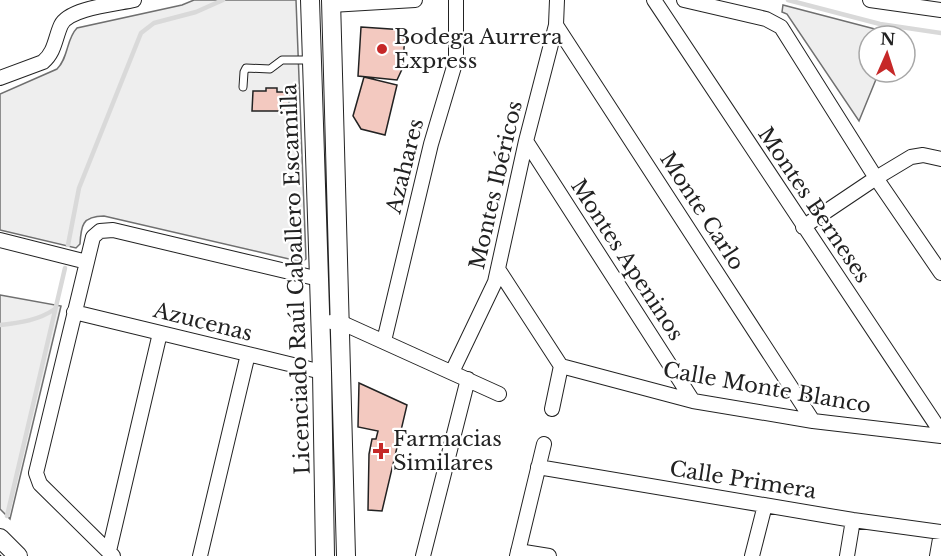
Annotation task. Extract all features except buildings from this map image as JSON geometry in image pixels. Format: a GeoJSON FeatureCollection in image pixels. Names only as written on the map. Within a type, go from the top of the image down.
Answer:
{"type":"FeatureCollection","features":[{"type":"Feature","properties":{"kind":"street"},"geometry":{"type":"LineString","coordinates":[[0,78],[43,62],[53,48],[62,23],[71,15],[134,0]]}},
{"type":"Feature","properties":{"kind":"street","name":"Licenciado Raúl Caballero Escamilla"},"geometry":{"type":"LineString","coordinates":[[310,0],[322,372],[325,556]]}},
{"type":"Feature","properties":{"kind":"street"},"geometry":{"type":"LineString","coordinates":[[331,2],[415,0]]}},
{"type":"Feature","properties":{"kind":"street","name":"Azahares"},"geometry":{"type":"LineString","coordinates":[[384,341],[431,144],[456,60],[456,0]]}},
{"type":"Feature","properties":{"kind":"street","name":"Montes Ibéricos"},"geometry":{"type":"LineString","coordinates":[[452,372],[495,282],[526,141],[556,25],[557,0]]}},
{"type":"Feature","properties":{"kind":"street","name":"Montes Berneses"},"geometry":{"type":"LineString","coordinates":[[654,0],[941,434]]}},
{"type":"Feature","properties":{"kind":"street"},"geometry":{"type":"LineString","coordinates":[[684,0],[778,23],[876,178],[935,255],[941,273]]}},
{"type":"Feature","properties":{"kind":"street"},"geometry":{"type":"LineString","coordinates":[[870,0],[941,10]]}},
{"type":"Feature","properties":{"kind":"street","name":"Licenciado Raúl Caballero Escamilla"},"geometry":{"type":"LineString","coordinates":[[331,2],[346,556]]}},
{"type":"Feature","properties":{"kind":"street","name":"Monte Carlo"},"geometry":{"type":"LineString","coordinates":[[556,25],[813,421]]}},
{"type":"Feature","properties":{"kind":"street"},"geometry":{"type":"LineString","coordinates":[[312,65],[333,69]]}},
{"type":"Feature","properties":{"kind":"street","name":"Montes Apeninos"},"geometry":{"type":"LineString","coordinates":[[526,141],[693,401]]}},
{"type":"Feature","properties":{"kind":"street"},"geometry":{"type":"LineString","coordinates":[[803,227],[911,157],[923,155],[941,159]]}},
{"type":"Feature","properties":{"kind":"street"},"geometry":{"type":"LineString","coordinates":[[111,554],[40,484],[36,477],[93,237],[103,229],[113,230],[319,279]]}},
{"type":"Feature","properties":{"kind":"street"},"geometry":{"type":"LineString","coordinates":[[0,240],[87,262]]}},
{"type":"Feature","properties":{"kind":"street"},"geometry":{"type":"LineString","coordinates":[[498,268],[561,366],[552,409]]}},
{"type":"Feature","properties":{"kind":"street","name":"Azucenas"},"geometry":{"type":"LineString","coordinates":[[74,312],[322,372]]}},
{"type":"Feature","properties":{"kind":"street"},"geometry":{"type":"LineString","coordinates":[[320,322],[340,322],[499,394]]}},
{"type":"Feature","properties":{"kind":"street"},"geometry":{"type":"LineString","coordinates":[[111,554],[160,333]]}},
{"type":"Feature","properties":{"kind":"street"},"geometry":{"type":"LineString","coordinates":[[200,556],[248,354]]}},
{"type":"Feature","properties":{"kind":"street","name":"Calle Monte Blanco"},"geometry":{"type":"LineString","coordinates":[[561,366],[693,401],[813,421],[941,434]]}},
{"type":"Feature","properties":{"kind":"street"},"geometry":{"type":"LineString","coordinates":[[423,556],[468,379]]}},
{"type":"Feature","properties":{"kind":"street"},"geometry":{"type":"LineString","coordinates":[[544,444],[517,554],[549,556]]}},
{"type":"Feature","properties":{"kind":"street","name":"Calle Primera"},"geometry":{"type":"LineString","coordinates":[[538,468],[941,533]]}},
{"type":"Feature","properties":{"kind":"street"},"geometry":{"type":"LineString","coordinates":[[752,556],[765,505]]}},
{"type":"Feature","properties":{"kind":"street"},"geometry":{"type":"LineString","coordinates":[[847,556],[853,520]]}},
{"type":"Feature","properties":{"kind":"street"},"geometry":{"type":"LineString","coordinates":[[937,556],[941,533]]}},
{"type":"Feature","properties":{"kind":"street"},"geometry":{"type":"LineString","coordinates":[[0,538],[18,556]]}},
{"type":"Feature","properties":{"kind":"lane"},"geometry":{"type":"LineString","coordinates":[[243,87],[246,68],[270,69],[282,60],[312,65]]}},
{"type":"Feature","properties":{"kind":"shaded area"},"geometry":{"type":"Polygon","coordinates":[[[194,0],[296,0],[306,259],[302,262],[104,216],[91,218],[84,223],[80,244],[76,248],[0,230],[0,94],[57,69],[64,59],[73,32],[77,28],[182,5],[194,0]]]}},
{"type":"Feature","properties":{"kind":"shaded area"},"geometry":{"type":"Polygon","coordinates":[[[783,5],[857,24],[857,84],[874,84],[859,121],[787,14],[782,12],[783,5]]]}},
{"type":"Feature","properties":{"kind":"shaded area"},"geometry":{"type":"Polygon","coordinates":[[[0,295],[61,306],[10,519],[0,509],[0,295]]]}},
{"type":"Feature","properties":{"kind":"waterway"},"geometry":{"type":"LineString","coordinates":[[68,245],[79,188],[141,33],[154,23],[196,12],[223,0]]}},
{"type":"Feature","properties":{"kind":"waterway"},"geometry":{"type":"LineString","coordinates":[[788,0],[880,24],[941,33]]}},
{"type":"Feature","properties":{"kind":"waterway"},"geometry":{"type":"LineString","coordinates":[[7,516],[65,268]]}},
{"type":"Feature","properties":{"kind":"waterway"},"geometry":{"type":"LineString","coordinates":[[0,325],[29,320],[55,309]]}},
{"type":"Feature","properties":{"kind":"place","name":"Bodega Aurrera Express"},"geometry":{"type":"Point","coordinates":[382,49]}},
{"type":"Feature","properties":{"kind":"place","name":"Farmacias Similares"},"geometry":{"type":"Point","coordinates":[381,451]}}]}
